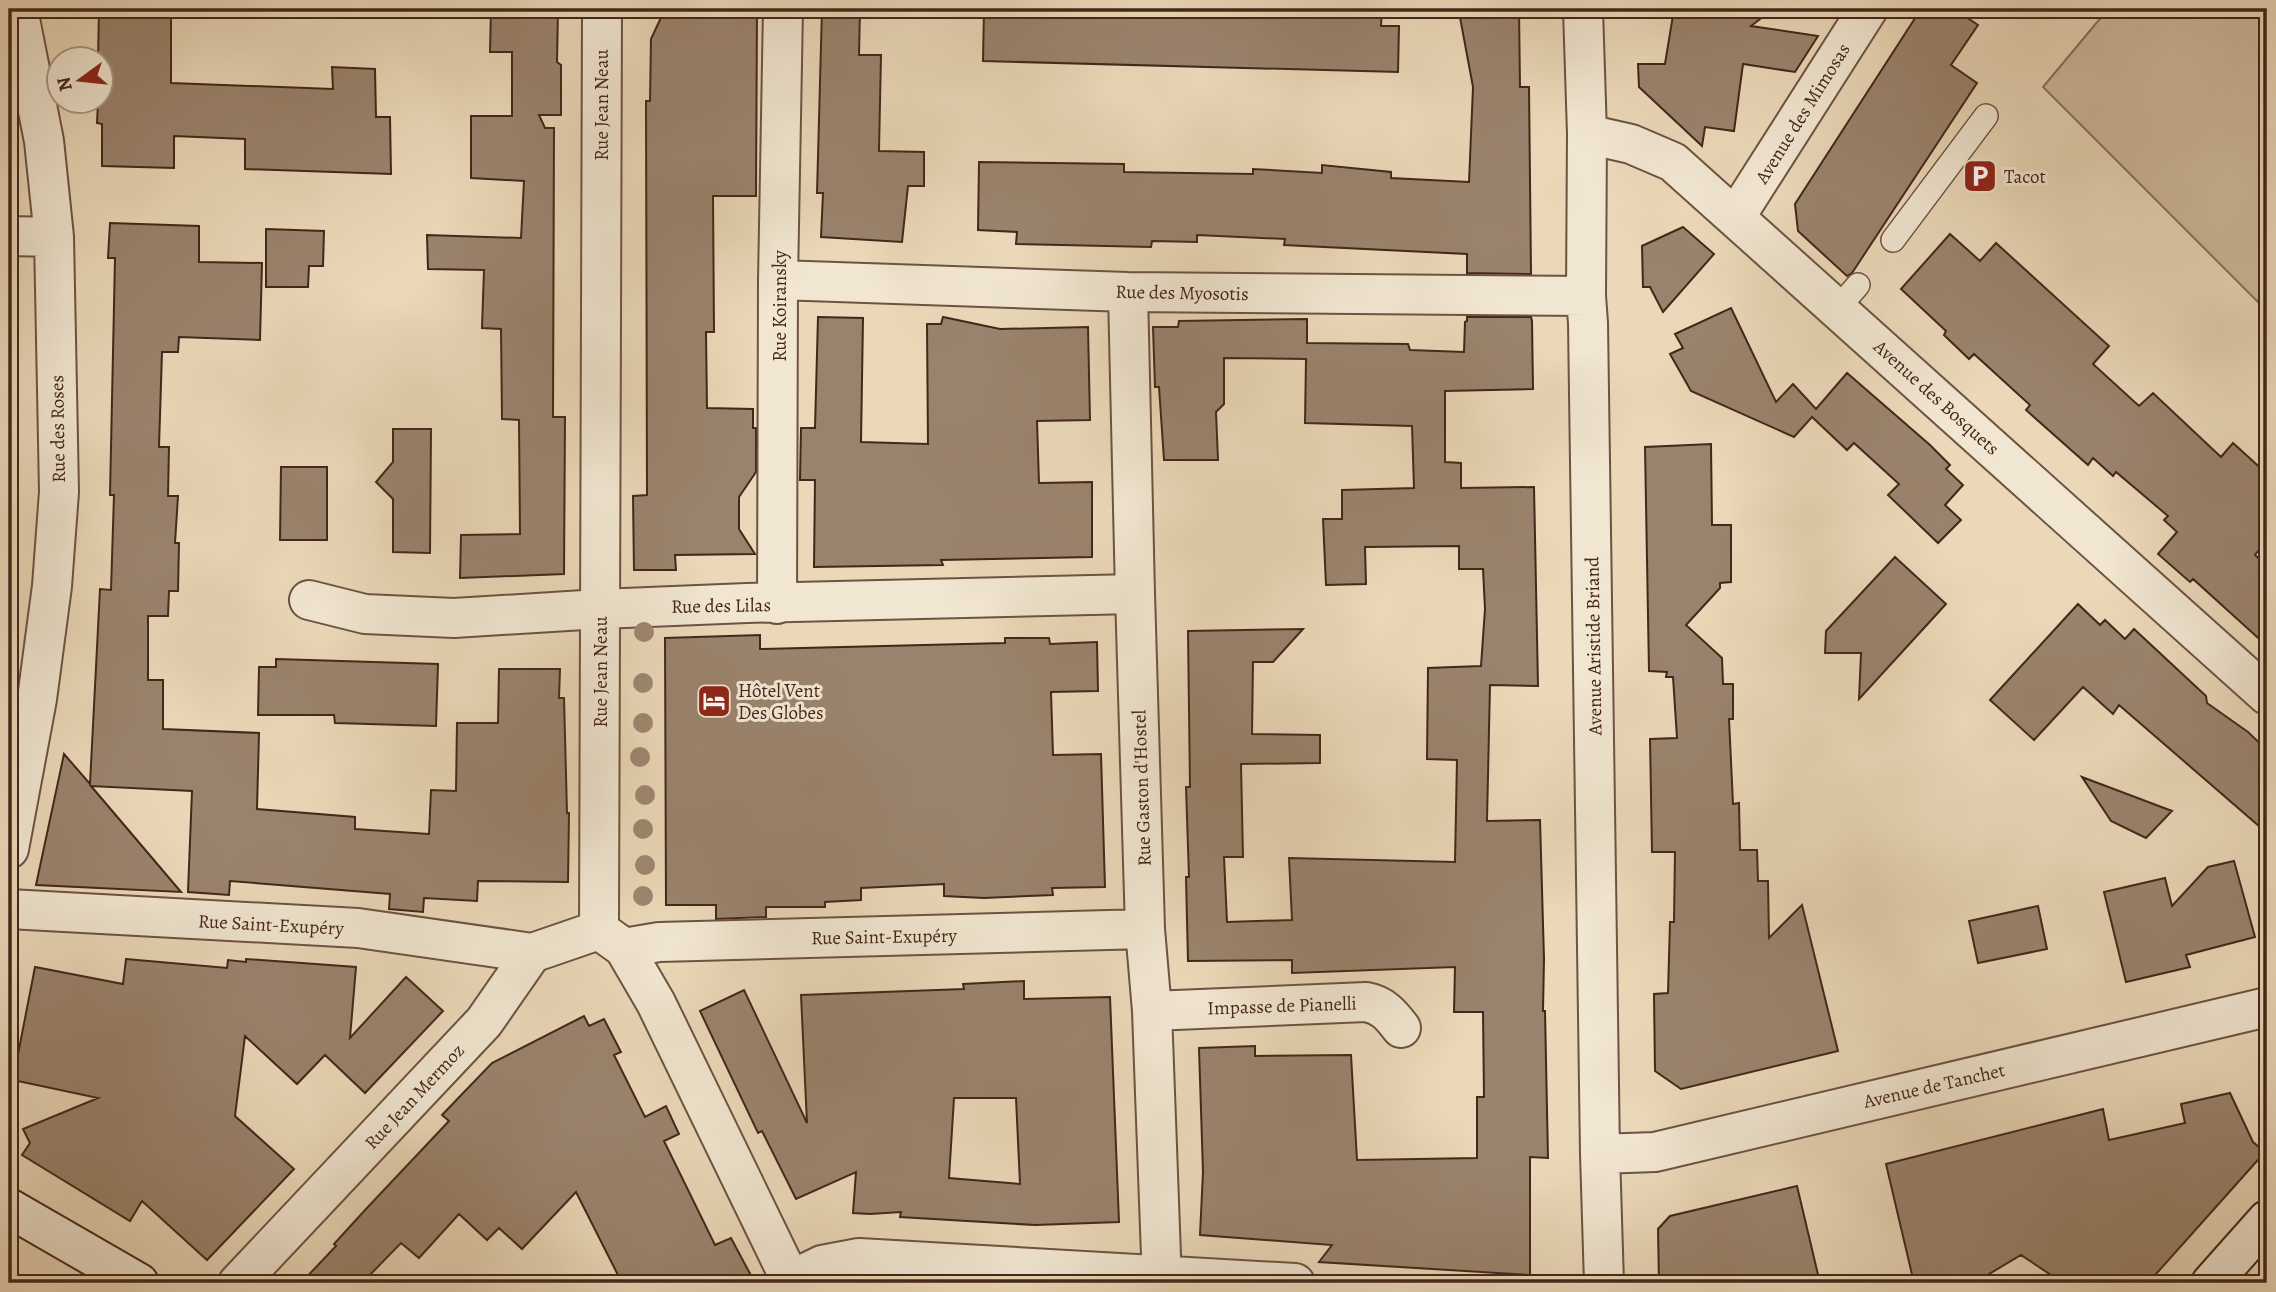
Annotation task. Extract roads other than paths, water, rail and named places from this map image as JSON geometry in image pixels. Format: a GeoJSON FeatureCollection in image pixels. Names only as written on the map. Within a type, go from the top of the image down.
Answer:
{"type":"FeatureCollection","features":[{"type":"Feature","properties":{"kind":"street","name":"Rue des Roses"},"geometry":{"type":"LineString","coordinates":[[9,849],[37,699],[52,586],[59,492],[54,237],[44,141],[19,9]]}},
{"type":"Feature","properties":{"kind":"street","name":"Rue Jean Neau"},"geometry":{"type":"LineString","coordinates":[[602,9],[600,609],[612,939]]}},
{"type":"Feature","properties":{"kind":"street","name":"Rue Koiransky"},"geometry":{"type":"LineString","coordinates":[[777,604],[783,9]]}},
{"type":"Feature","properties":{"kind":"street","name":"Avenue Aristide Briand"},"geometry":{"type":"LineString","coordinates":[[1583,9],[1604,1283]]}},
{"type":"Feature","properties":{"kind":"street","name":"Avenue des Mimosas"},"geometry":{"type":"LineString","coordinates":[[1736,216],[1868,9]]}},
{"type":"Feature","properties":{"kind":"street","name":"Avenue des Bosquets"},"geometry":{"type":"LineString","coordinates":[[1587,134],[1631,144],[1673,162],[1736,216],[1848,296],[2267,695]]}},
{"type":"Feature","properties":{"kind":"street"},"geometry":{"type":"LineString","coordinates":[[9,236],[54,237]]}},
{"type":"Feature","properties":{"kind":"street","name":"Rue des Myosotis"},"geometry":{"type":"LineString","coordinates":[[779,279],[1128,292],[1586,296]]}},
{"type":"Feature","properties":{"kind":"street","name":"Rue Gaston d'Hostel"},"geometry":{"type":"LineString","coordinates":[[1128,292],[1145,929],[1152,1011],[1162,1279]]}},
{"type":"Feature","properties":{"kind":"street","name":"Rue des Lilas"},"geometry":{"type":"LineString","coordinates":[[309,600],[365,614],[454,618],[600,609],[1135,594]]}},
{"type":"Feature","properties":{"kind":"street","name":"Rue Saint-Exupéry"},"geometry":{"type":"LineString","coordinates":[[9,909],[358,928],[531,953]]}},
{"type":"Feature","properties":{"kind":"street","name":"Rue Saint-Exupéry"},"geometry":{"type":"LineString","coordinates":[[612,939],[659,942],[1145,929]]}},
{"type":"Feature","properties":{"kind":"street"},"geometry":{"type":"LineString","coordinates":[[531,953],[612,939],[656,1003],[791,1282],[822,1265],[859,1258],[1162,1279],[1295,1283]]}},
{"type":"Feature","properties":{"kind":"street","name":"Rue Jean Mermoz"},"geometry":{"type":"LineString","coordinates":[[238,1283],[484,1022],[531,953]]}},
{"type":"Feature","properties":{"kind":"street","name":"Impasse de Pianelli"},"geometry":{"type":"LineString","coordinates":[[1152,1011],[1366,1002],[1378,1004],[1401,1028]]}},
{"type":"Feature","properties":{"kind":"street","name":"Avenue de Tanchet"},"geometry":{"type":"LineString","coordinates":[[1600,1154],[1655,1152],[2267,1007]]}},
{"type":"Feature","properties":{"kind":"street"},"geometry":{"type":"LineString","coordinates":[[9,1208],[139,1283]]}},
{"type":"Feature","properties":{"kind":"street"},"geometry":{"type":"LineString","coordinates":[[2211,1283],[2267,1220]]}},
{"type":"Feature","properties":{"kind":"lane"},"geometry":{"type":"LineString","coordinates":[[1893,240],[1986,116]]}},
{"type":"Feature","properties":{"kind":"place","name":"Tacot"},"geometry":{"type":"Point","coordinates":[1980,176]}},
{"type":"Feature","properties":{"kind":"place","name":"Hôtel Vent Des Globes"},"geometry":{"type":"Point","coordinates":[714,701]}}]}
